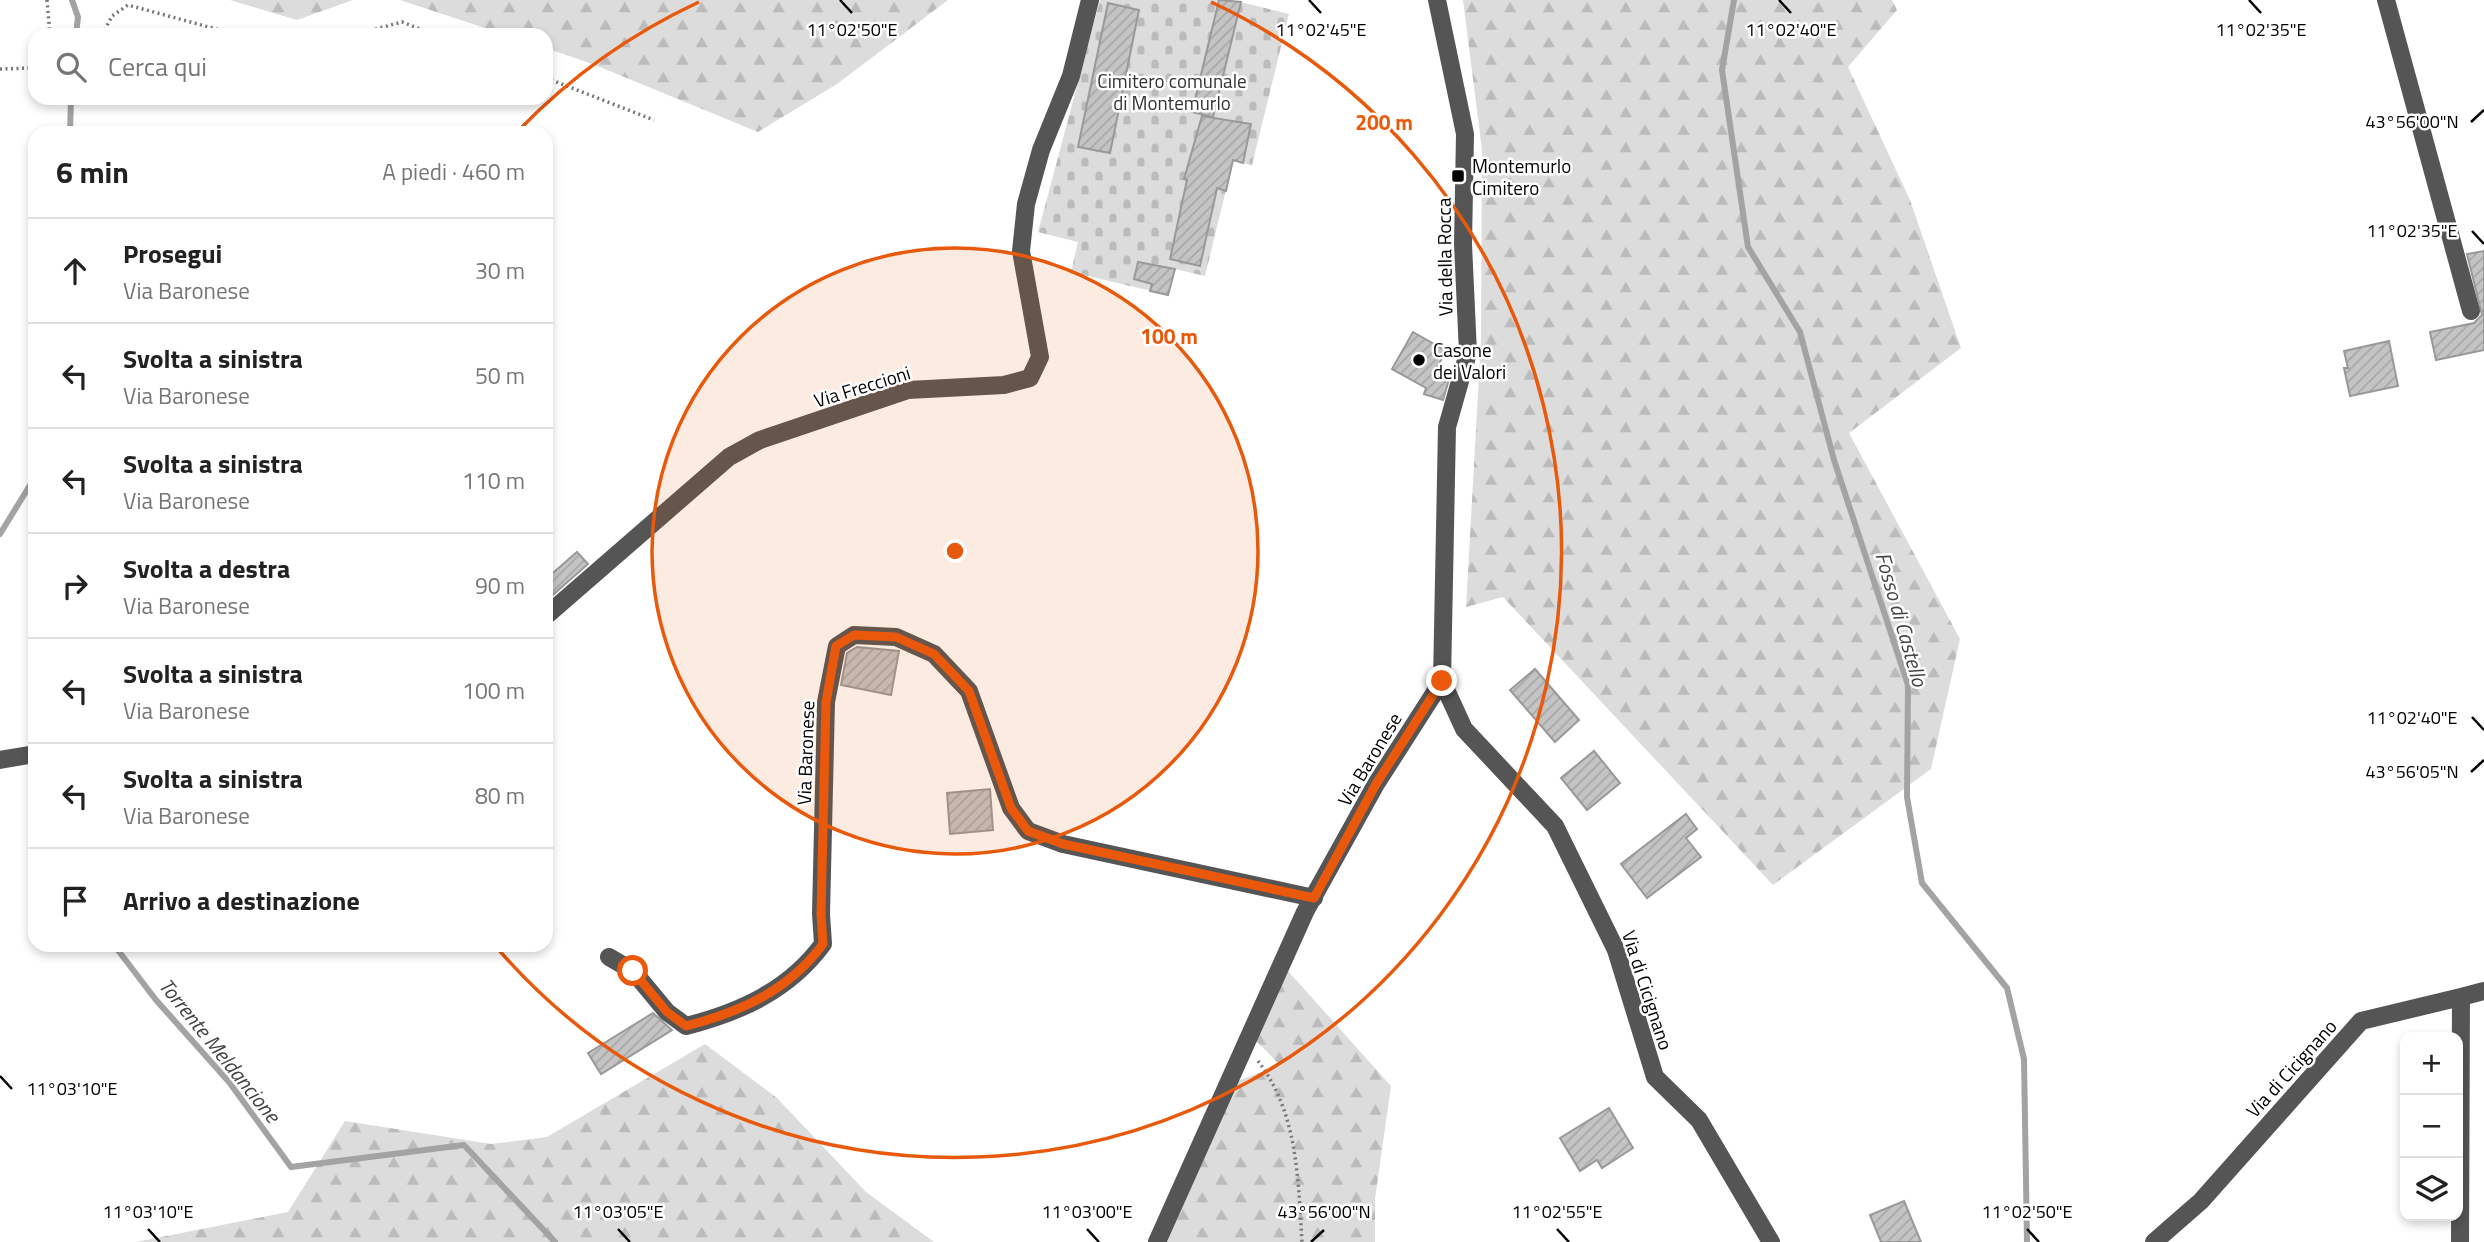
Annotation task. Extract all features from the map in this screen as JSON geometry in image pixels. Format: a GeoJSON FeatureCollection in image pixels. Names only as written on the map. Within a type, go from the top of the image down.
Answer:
{"type":"FeatureCollection","features":[{"type":"Feature","properties":{"kind":"street","name":"Via Freccioni"},"geometry":{"type":"LineString","coordinates":[[553,611],[729,457],[760,440],[908,390],[1004,385],[1030,378],[1040,357],[1021,251],[1026,204],[1041,150],[1071,76],[1090,0]]}},
{"type":"Feature","properties":{"kind":"street","name":"Via della Rocca"},"geometry":{"type":"LineString","coordinates":[[1437,0],[1465,134],[1463,244],[1468,353],[1447,427],[1442,681]]}},
{"type":"Feature","properties":{"kind":"street"},"geometry":{"type":"LineString","coordinates":[[2386,0],[2471,311]]}},
{"type":"Feature","properties":{"kind":"street","name":"Via Baronese"},"geometry":{"type":"LineString","coordinates":[[609,957],[633,971],[667,1012],[686,1026],[726,1016],[768,996],[811,960],[823,944],[821,914],[826,702],[836,646],[854,635],[896,637],[934,654],[969,691],[1011,808],[1028,831],[1063,844],[1314,898]]}},
{"type":"Feature","properties":{"kind":"street","name":"Via Baronese"},"geometry":{"type":"LineString","coordinates":[[1157,1242],[1245,1043],[1314,898],[1376,784],[1442,681]]}},
{"type":"Feature","properties":{"kind":"street","name":"Via di Cicignano"},"geometry":{"type":"LineString","coordinates":[[1442,681],[1464,729],[1555,826],[1616,950],[1654,1077],[1699,1120],[1771,1242]]}},
{"type":"Feature","properties":{"kind":"street"},"geometry":{"type":"LineString","coordinates":[[0,760],[28,755]]}},
{"type":"Feature","properties":{"kind":"street","name":"Via di Cicignano"},"geometry":{"type":"LineString","coordinates":[[2154,1242],[2201,1201],[2361,1021],[2484,990]]}},
{"type":"Feature","properties":{"kind":"street"},"geometry":{"type":"LineString","coordinates":[[2460,1242],[2461,997]]}},
{"type":"Feature","properties":{"kind":"path"},"geometry":{"type":"LineString","coordinates":[[47,0],[49,28]]}},
{"type":"Feature","properties":{"kind":"path"},"geometry":{"type":"LineString","coordinates":[[106,28],[112,16],[128,2],[215,28]]}},
{"type":"Feature","properties":{"kind":"path"},"geometry":{"type":"LineString","coordinates":[[380,28],[402,22],[418,28]]}},
{"type":"Feature","properties":{"kind":"path"},"geometry":{"type":"LineString","coordinates":[[0,69],[28,68]]}},
{"type":"Feature","properties":{"kind":"path"},"geometry":{"type":"LineString","coordinates":[[553,81],[654,120]]}},
{"type":"Feature","properties":{"kind":"path"},"geometry":{"type":"LineString","coordinates":[[1245,1043],[1276,1083],[1296,1150],[1302,1242]]}},
{"type":"Feature","properties":{"kind":"green space"},"geometry":{"type":"Polygon","coordinates":[[[230,0],[353,0],[297,20],[230,0]]]}},
{"type":"Feature","properties":{"kind":"green space"},"geometry":{"type":"Polygon","coordinates":[[[400,0],[948,0],[837,84],[758,132],[553,50],[553,28],[485,28],[400,0]]]}},
{"type":"Feature","properties":{"kind":"green space","name":"Cimitero comunale di Montemurlo"},"geometry":{"type":"Polygon","coordinates":[[[1100,0],[1232,0],[1289,14],[1252,165],[1233,161],[1205,276],[1175,269],[1168,295],[1071,272],[1078,242],[1038,232],[1100,0]]]}},
{"type":"Feature","properties":{"kind":"green space"},"geometry":{"type":"Polygon","coordinates":[[[1463,0],[1892,0],[1897,10],[1848,67],[1910,200],[1961,348],[1849,433],[1960,639],[1931,769],[1773,885],[1503,597],[1466,607],[1481,340],[1482,150],[1463,0]]]}},
{"type":"Feature","properties":{"kind":"green space"},"geometry":{"type":"Polygon","coordinates":[[[1288,971],[1391,1086],[1375,1199],[1375,1242],[1167,1242],[1235,1082],[1280,1065],[1255,1040],[1288,971]]]}},
{"type":"Feature","properties":{"kind":"green space"},"geometry":{"type":"Polygon","coordinates":[[[705,1044],[777,1098],[866,1192],[934,1242],[136,1242],[288,1212],[345,1121],[491,1144],[547,1137],[705,1044]]]}},
{"type":"Feature","properties":{"kind":"building"},"geometry":{"type":"Polygon","coordinates":[[[1219,0],[1241,2],[1213,117],[1192,112],[1219,0]]]}},
{"type":"Feature","properties":{"kind":"building"},"geometry":{"type":"Polygon","coordinates":[[[1108,3],[1139,10],[1110,153],[1078,147],[1108,3]]]}},
{"type":"Feature","properties":{"kind":"building"},"geometry":{"type":"Polygon","coordinates":[[[1202,116],[1251,124],[1243,163],[1233,160],[1226,191],[1217,188],[1200,266],[1170,259],[1187,180],[1184,179],[1202,116]]]}},
{"type":"Feature","properties":{"kind":"building"},"geometry":{"type":"Polygon","coordinates":[[[2484,251],[2484,350],[2436,360],[2430,332],[2474,323],[2482,315],[2467,254],[2484,251]]]}},
{"type":"Feature","properties":{"kind":"building"},"geometry":{"type":"Polygon","coordinates":[[[1138,262],[1175,269],[1168,295],[1150,291],[1152,284],[1134,279],[1138,262]]]}},
{"type":"Feature","properties":{"kind":"building","name":"Casone dei Valori"},"geometry":{"type":"Polygon","coordinates":[[[1413,332],[1446,351],[1435,371],[1450,376],[1443,400],[1424,394],[1426,388],[1392,369],[1413,332]]]}},
{"type":"Feature","properties":{"kind":"building"},"geometry":{"type":"Polygon","coordinates":[[[2389,341],[2398,386],[2350,396],[2344,368],[2348,368],[2344,351],[2389,341]]]}},
{"type":"Feature","properties":{"kind":"building"},"geometry":{"type":"Polygon","coordinates":[[[577,552],[588,564],[553,595],[553,573],[577,552]]]}},
{"type":"Feature","properties":{"kind":"building"},"geometry":{"type":"Polygon","coordinates":[[[857,647],[899,651],[891,695],[841,685],[847,653],[857,647]]]}},
{"type":"Feature","properties":{"kind":"building"},"geometry":{"type":"Polygon","coordinates":[[[1535,669],[1579,720],[1555,742],[1510,690],[1535,669]]]}},
{"type":"Feature","properties":{"kind":"building"},"geometry":{"type":"Polygon","coordinates":[[[1594,751],[1620,783],[1587,810],[1561,778],[1594,751]]]}},
{"type":"Feature","properties":{"kind":"building"},"geometry":{"type":"Polygon","coordinates":[[[990,789],[993,830],[950,834],[947,793],[990,789]]]}},
{"type":"Feature","properties":{"kind":"building"},"geometry":{"type":"Polygon","coordinates":[[[1686,814],[1697,829],[1686,838],[1701,857],[1647,898],[1621,864],[1686,814]]]}},
{"type":"Feature","properties":{"kind":"building"},"geometry":{"type":"Polygon","coordinates":[[[653,1013],[672,1030],[601,1074],[588,1053],[653,1013]]]}},
{"type":"Feature","properties":{"kind":"building"},"geometry":{"type":"Polygon","coordinates":[[[1609,1108],[1633,1148],[1602,1168],[1597,1160],[1580,1171],[1560,1138],[1609,1108]]]}},
{"type":"Feature","properties":{"kind":"building"},"geometry":{"type":"Polygon","coordinates":[[[1904,1201],[1921,1242],[1881,1242],[1870,1215],[1904,1201]]]}},
{"type":"Feature","properties":{"kind":"waterway","name":"Torrente Meldancione"},"geometry":{"type":"LineString","coordinates":[[72,0],[78,17],[77,28]]}},
{"type":"Feature","properties":{"kind":"waterway","name":"Fosso di Castello"},"geometry":{"type":"LineString","coordinates":[[1734,0],[1722,70],[1748,247],[1800,332],[1834,460],[1908,685],[1907,797],[1922,883],[2007,988],[2024,1059],[2027,1242]]}},
{"type":"Feature","properties":{"kind":"waterway","name":"Torrente Meldancione"},"geometry":{"type":"LineString","coordinates":[[70,126],[71,105]]}},
{"type":"Feature","properties":{"kind":"waterway","name":"Torrente Meldancione"},"geometry":{"type":"LineString","coordinates":[[0,534],[28,488]]}},
{"type":"Feature","properties":{"kind":"waterway","name":"Torrente Meldancione"},"geometry":{"type":"LineString","coordinates":[[119,952],[156,1000],[229,1082],[291,1167],[464,1145],[555,1242]]}},
{"type":"Feature","properties":{"kind":"place","name":"Montemurlo Cimitero"},"geometry":{"type":"Point","coordinates":[1458,176]}},
{"type":"Feature","properties":{"kind":"place","name":"Casone dei Valori"},"geometry":{"type":"Point","coordinates":[1419,360]}},
{"type":"Feature","properties":{"kind":"route"},"geometry":{"type":"LineString","coordinates":[[633,971],[667,1012],[686,1026],[726,1016],[768,996],[811,960],[823,944],[821,914],[826,702],[836,646],[854,635],[896,637],[934,654],[969,691],[991,746],[1011,808],[1028,831],[1063,844],[1314,898],[1376,784],[1442,681]]}}]}
